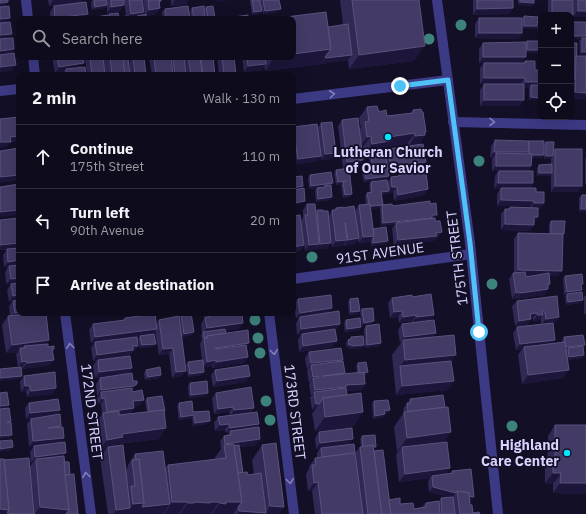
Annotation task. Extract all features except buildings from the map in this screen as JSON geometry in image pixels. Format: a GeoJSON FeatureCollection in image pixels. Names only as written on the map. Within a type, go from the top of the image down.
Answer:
{"type":"FeatureCollection","features":[{"type":"Feature","properties":{"kind":"street"},"geometry":{"type":"LineString","coordinates":[[26,0],[28,16]]}},
{"type":"Feature","properties":{"kind":"street","name":"175TH STREET"},"geometry":{"type":"LineString","coordinates":[[437,0],[471,254],[498,514]]}},
{"type":"Feature","properties":{"kind":"street"},"geometry":{"type":"LineString","coordinates":[[33,60],[35,72]]}},
{"type":"Feature","properties":{"kind":"street"},"geometry":{"type":"LineString","coordinates":[[296,99],[448,80]]}},
{"type":"Feature","properties":{"kind":"street"},"geometry":{"type":"LineString","coordinates":[[0,91],[16,89]]}},
{"type":"Feature","properties":{"kind":"street"},"geometry":{"type":"LineString","coordinates":[[453,122],[586,124]]}},
{"type":"Feature","properties":{"kind":"street","name":"91ST AVENUE"},"geometry":{"type":"LineString","coordinates":[[296,279],[471,254]]}},
{"type":"Feature","properties":{"kind":"street","name":"172ND STREET"},"geometry":{"type":"LineString","coordinates":[[66,316],[91,514]]}},
{"type":"Feature","properties":{"kind":"street","name":"173RD STREET"},"geometry":{"type":"LineString","coordinates":[[269,316],[294,514]]}},
{"type":"Feature","properties":{"kind":"place","name":"Lutheran Church of Our Savior"},"geometry":{"type":"Point","coordinates":[388,137]}},
{"type":"Feature","properties":{"kind":"place","name":"Highland Care Center"},"geometry":{"type":"Point","coordinates":[567,453]}},
{"type":"Feature","properties":{"kind":"route"},"geometry":{"type":"LineString","coordinates":[[400,86],[448,80],[470,243],[479,332]]}}]}
